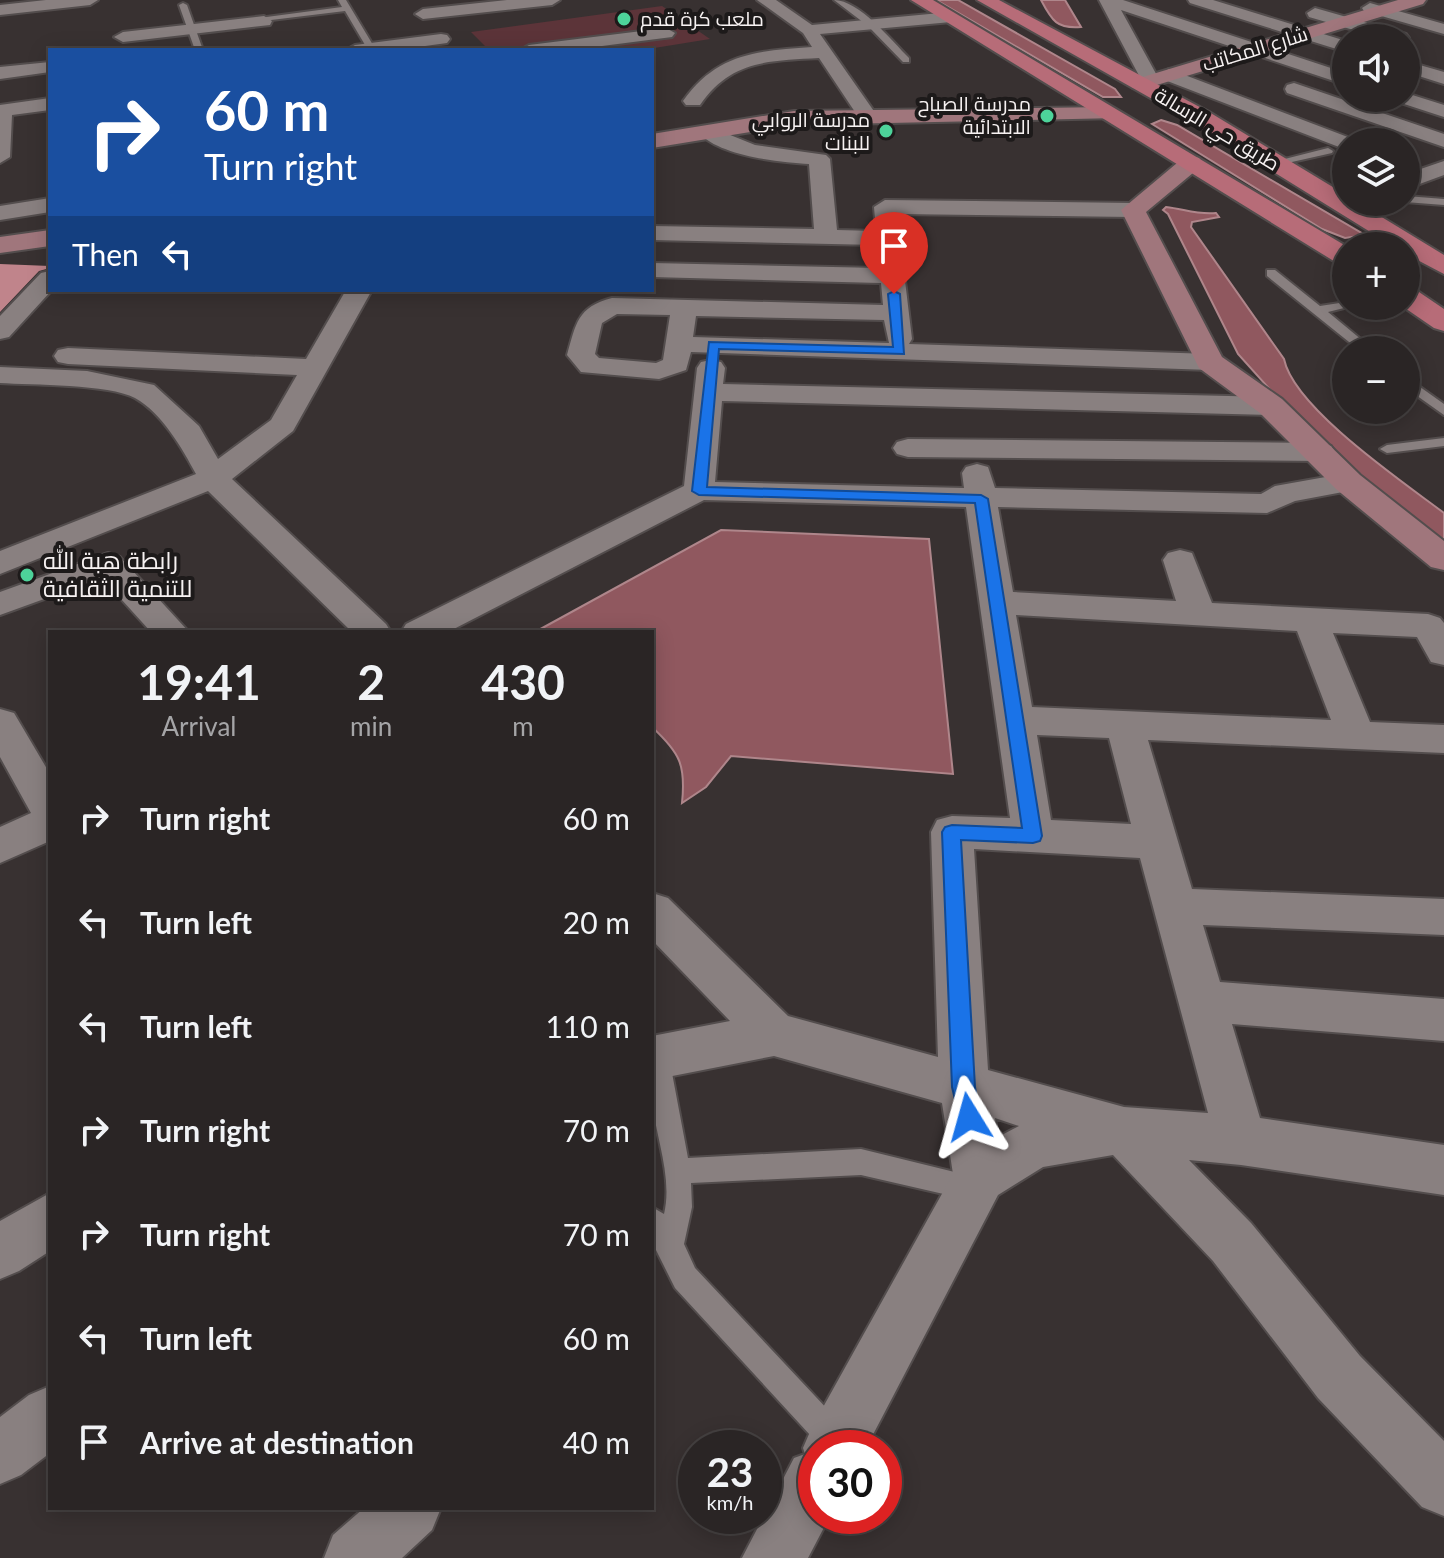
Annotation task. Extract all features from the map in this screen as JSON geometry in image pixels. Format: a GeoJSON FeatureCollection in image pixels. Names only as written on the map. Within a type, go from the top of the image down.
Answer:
{"type":"FeatureCollection","features":[{"type":"Feature","properties":{"kind":"main road","name":"طريق حي الرسالة"},"geometry":{"type":"LineString","coordinates":[[920,0],[1332,249]]}},
{"type":"Feature","properties":{"kind":"main road","name":"طريق حي الرسالة"},"geometry":{"type":"LineString","coordinates":[[986,0],[1154,80],[1283,156],[1332,190]]}},
{"type":"Feature","properties":{"kind":"main road","name":"طريق حي الرسالة"},"geometry":{"type":"LineString","coordinates":[[1371,216],[1444,266]]}},
{"type":"Feature","properties":{"kind":"main road"},"geometry":{"type":"LineString","coordinates":[[1420,306],[1444,322]]}},
{"type":"Feature","properties":{"kind":"street"},"geometry":{"type":"LineString","coordinates":[[0,10],[90,0]]}},
{"type":"Feature","properties":{"kind":"street"},"geometry":{"type":"LineString","coordinates":[[123,37],[266,25],[255,0]]}},
{"type":"Feature","properties":{"kind":"street"},"geometry":{"type":"LineString","coordinates":[[420,7],[552,0]]}},
{"type":"Feature","properties":{"kind":"street"},"geometry":{"type":"LineString","coordinates":[[765,0],[809,30],[868,117]]}},
{"type":"Feature","properties":{"kind":"street"},"geometry":{"type":"LineString","coordinates":[[1107,0],[1154,80],[1332,145]]}},
{"type":"Feature","properties":{"kind":"street"},"geometry":{"type":"LineString","coordinates":[[1107,0],[1332,74]]}},
{"type":"Feature","properties":{"kind":"street"},"geometry":{"type":"LineString","coordinates":[[1196,0],[1332,43]]}},
{"type":"Feature","properties":{"kind":"street","name":"شارع المكاتب"},"geometry":{"type":"LineString","coordinates":[[1154,80],[1381,11],[1425,1]]}},
{"type":"Feature","properties":{"kind":"street"},"geometry":{"type":"LineString","coordinates":[[1356,4],[1444,29]]}},
{"type":"Feature","properties":{"kind":"street"},"geometry":{"type":"LineString","coordinates":[[420,7],[446,44]]}},
{"type":"Feature","properties":{"kind":"street"},"geometry":{"type":"LineString","coordinates":[[1302,9],[1352,24]]}},
{"type":"Feature","properties":{"kind":"street"},"geometry":{"type":"LineString","coordinates":[[809,30],[951,17]]}},
{"type":"Feature","properties":{"kind":"street"},"geometry":{"type":"LineString","coordinates":[[545,48],[666,33]]}},
{"type":"Feature","properties":{"kind":"street"},"geometry":{"type":"LineString","coordinates":[[382,48],[446,44]]}},
{"type":"Feature","properties":{"kind":"street"},"geometry":{"type":"LineString","coordinates":[[693,101],[701,86],[733,63],[753,58],[824,52]]}},
{"type":"Feature","properties":{"kind":"street"},"geometry":{"type":"LineString","coordinates":[[1214,62],[1243,71]]}},
{"type":"Feature","properties":{"kind":"street"},"geometry":{"type":"LineString","coordinates":[[0,73],[48,67]]}},
{"type":"Feature","properties":{"kind":"street"},"geometry":{"type":"LineString","coordinates":[[1420,70],[1444,78]]}},
{"type":"Feature","properties":{"kind":"street"},"geometry":{"type":"LineString","coordinates":[[1272,81],[1444,141]]}},
{"type":"Feature","properties":{"kind":"street"},"geometry":{"type":"LineString","coordinates":[[1420,103],[1444,111]]}},
{"type":"Feature","properties":{"kind":"street"},"geometry":{"type":"LineString","coordinates":[[0,157],[1,111],[48,104]]}},
{"type":"Feature","properties":{"kind":"street"},"geometry":{"type":"LineString","coordinates":[[654,141],[794,118],[1110,113]]}},
{"type":"Feature","properties":{"kind":"street"},"geometry":{"type":"LineString","coordinates":[[708,132],[736,147],[767,154],[819,159],[826,237]]}},
{"type":"Feature","properties":{"kind":"street"},"geometry":{"type":"LineString","coordinates":[[900,351],[885,207],[1133,210],[1191,163]]}},
{"type":"Feature","properties":{"kind":"street"},"geometry":{"type":"LineString","coordinates":[[0,213],[48,205]]}},
{"type":"Feature","properties":{"kind":"street"},"geometry":{"type":"LineString","coordinates":[[1133,210],[1210,362],[1271,406],[1348,482],[1444,559]]}},
{"type":"Feature","properties":{"kind":"street"},"geometry":{"type":"LineString","coordinates":[[654,233],[888,238]]}},
{"type":"Feature","properties":{"kind":"street"},"geometry":{"type":"LineString","coordinates":[[0,245],[48,238]]}},
{"type":"Feature","properties":{"kind":"street"},"geometry":{"type":"LineString","coordinates":[[654,270],[892,276]]}},
{"type":"Feature","properties":{"kind":"street"},"geometry":{"type":"LineString","coordinates":[[739,309],[745,272]]}},
{"type":"Feature","properties":{"kind":"street"},"geometry":{"type":"LineString","coordinates":[[0,331],[48,280]]}},
{"type":"Feature","properties":{"kind":"street"},"geometry":{"type":"LineString","coordinates":[[0,563],[213,478],[283,425],[358,292]]}},
{"type":"Feature","properties":{"kind":"street"},"geometry":{"type":"LineString","coordinates":[[684,308],[676,364],[659,371],[591,366],[581,355],[590,319],[614,298],[684,308],[896,313]]}},
{"type":"Feature","properties":{"kind":"street"},"geometry":{"type":"LineString","coordinates":[[678,344],[1210,362]]}},
{"type":"Feature","properties":{"kind":"street"},"geometry":{"type":"LineString","coordinates":[[699,491],[713,345]]}},
{"type":"Feature","properties":{"kind":"street"},"geometry":{"type":"LineString","coordinates":[[0,352],[315,368]]}},
{"type":"Feature","properties":{"kind":"street"},"geometry":{"type":"LineString","coordinates":[[0,375],[87,379],[144,391],[189,432],[213,478],[371,630]]}},
{"type":"Feature","properties":{"kind":"street"},"geometry":{"type":"LineString","coordinates":[[709,392],[1271,406]]}},
{"type":"Feature","properties":{"kind":"street"},"geometry":{"type":"LineString","coordinates":[[908,448],[1320,452]]}},
{"type":"Feature","properties":{"kind":"street"},"geometry":{"type":"LineString","coordinates":[[973,449],[1033,836]]}},
{"type":"Feature","properties":{"kind":"street"},"geometry":{"type":"LineString","coordinates":[[423,630],[699,491],[1267,504],[1286,493],[1348,482]]}},
{"type":"Feature","properties":{"kind":"street"},"geometry":{"type":"LineString","coordinates":[[1180,560],[1198,614]]}},
{"type":"Feature","properties":{"kind":"street"},"geometry":{"type":"LineString","coordinates":[[0,604],[108,564],[169,630]]}},
{"type":"Feature","properties":{"kind":"street"},"geometry":{"type":"LineString","coordinates":[[999,603],[1428,626],[1444,653]]}},
{"type":"Feature","properties":{"kind":"street"},"geometry":{"type":"LineString","coordinates":[[1310,620],[1356,735]]}},
{"type":"Feature","properties":{"kind":"street"},"geometry":{"type":"LineString","coordinates":[[1016,720],[1444,739]]}},
{"type":"Feature","properties":{"kind":"street"},"geometry":{"type":"LineString","coordinates":[[0,723],[48,807]]}},
{"type":"Feature","properties":{"kind":"street"},"geometry":{"type":"LineString","coordinates":[[1124,724],[1241,1140]]}},
{"type":"Feature","properties":{"kind":"street"},"geometry":{"type":"LineString","coordinates":[[0,846],[48,823]]}},
{"type":"Feature","properties":{"kind":"street"},"geometry":{"type":"LineString","coordinates":[[977,1182],[964,1087],[952,832],[1157,842]]}},
{"type":"Feature","properties":{"kind":"street"},"geometry":{"type":"LineString","coordinates":[[1175,906],[1444,917]]}},
{"type":"Feature","properties":{"kind":"street"},"geometry":{"type":"LineString","coordinates":[[654,913],[774,1034]]}},
{"type":"Feature","properties":{"kind":"street"},"geometry":{"type":"LineString","coordinates":[[1202,1001],[1444,1020]]}},
{"type":"Feature","properties":{"kind":"street"},"geometry":{"type":"LineString","coordinates":[[654,1058],[774,1034],[1124,1131],[1241,1140],[1444,1170]]}},
{"type":"Feature","properties":{"kind":"street"},"geometry":{"type":"LineString","coordinates":[[843,1430],[977,1182],[1035,1144],[1124,1131]]}},
{"type":"Feature","properties":{"kind":"street"},"geometry":{"type":"LineString","coordinates":[[1124,1131],[1232,1242],[1288,1317],[1339,1377],[1444,1485]]}},
{"type":"Feature","properties":{"kind":"street"},"geometry":{"type":"LineString","coordinates":[[0,1252],[48,1221]]}},
{"type":"Feature","properties":{"kind":"street"},"geometry":{"type":"LineString","coordinates":[[356,1558],[408,1510]]}},
{"type":"Feature","properties":{"kind":"street"},"geometry":{"type":"LineString","coordinates":[[774,1558],[798,1513]]}},
{"type":"Feature","properties":{"kind":"lane"},"geometry":{"type":"LineString","coordinates":[[838,0],[871,24],[906,60]]}},
{"type":"Feature","properties":{"kind":"lane"},"geometry":{"type":"LineString","coordinates":[[266,25],[343,4],[365,48]]}},
{"type":"Feature","properties":{"kind":"lane"},"geometry":{"type":"LineString","coordinates":[[183,5],[198,48]]}},
{"type":"Feature","properties":{"kind":"lane"},"geometry":{"type":"LineString","coordinates":[[1283,156],[1305,156],[1332,148]]}},
{"type":"Feature","properties":{"kind":"lane"},"geometry":{"type":"LineString","coordinates":[[1283,156],[1305,156]]}},
{"type":"Feature","properties":{"kind":"lane"},"geometry":{"type":"LineString","coordinates":[[1420,200],[1444,202]]}},
{"type":"Feature","properties":{"kind":"lane"},"geometry":{"type":"LineString","coordinates":[[1271,273],[1349,336]]}},
{"type":"Feature","properties":{"kind":"lane"},"geometry":{"type":"LineString","coordinates":[[1316,310],[1332,308]]}},
{"type":"Feature","properties":{"kind":"lane"},"geometry":{"type":"LineString","coordinates":[[1420,392],[1444,411]]}},
{"type":"Feature","properties":{"kind":"lane"},"geometry":{"type":"LineString","coordinates":[[1387,449],[1444,442]]}},
{"type":"Feature","properties":{"kind":"lane"},"geometry":{"type":"LineString","coordinates":[[654,1058],[677,1171],[679,1207],[670,1244]]}},
{"type":"Feature","properties":{"kind":"lane"},"geometry":{"type":"LineString","coordinates":[[677,1171],[861,1162],[977,1182]]}},
{"type":"Feature","properties":{"kind":"lane"},"geometry":{"type":"LineString","coordinates":[[654,1223],[670,1244],[685,1278],[806,1430]]}},
{"type":"Feature","properties":{"kind":"shaded area"},"geometry":{"type":"Polygon","coordinates":[[[936,0],[958,0],[1115,89],[1121,97],[1103,97],[936,0]]]}},
{"type":"Feature","properties":{"kind":"shaded area"},"geometry":{"type":"Polygon","coordinates":[[[1041,0],[1065,0],[1081,27],[1066,27],[1056,22],[1041,0]]]}},
{"type":"Feature","properties":{"kind":"shaded area","name":"ملعب كرة قدم"},"geometry":{"type":"Polygon","coordinates":[[[662,6],[710,39],[654,48],[487,48],[471,32],[662,6]]]}},
{"type":"Feature","properties":{"kind":"shaded area"},"geometry":{"type":"Polygon","coordinates":[[[1161,120],[1177,125],[1360,232],[1332,233],[1322,229],[1152,124],[1161,120]]]}},
{"type":"Feature","properties":{"kind":"shaded area"},"geometry":{"type":"Polygon","coordinates":[[[1166,207],[1216,213],[1219,217],[1192,222],[1191,227],[1284,359],[1292,378],[1307,399],[1352,443],[1444,513],[1444,547],[1385,502],[1294,416],[1238,354],[1168,214],[1163,210],[1166,207]]]}},
{"type":"Feature","properties":{"kind":"shaded area"},"geometry":{"type":"Polygon","coordinates":[[[721,530],[929,539],[953,774],[731,756],[706,787],[682,803],[683,779],[679,760],[654,729],[654,630],[539,630],[721,530]]]}},
{"type":"Feature","properties":{"kind":"building"},"geometry":{"type":"Polygon","coordinates":[[[0,264],[48,266],[39,271],[0,312],[0,264]]]}},
{"type":"Feature","properties":{"kind":"place","name":"ملعب كرة قدم"},"geometry":{"type":"Point","coordinates":[624,19]}},
{"type":"Feature","properties":{"kind":"place","name":"مدرسة الصباح الابتدائية"},"geometry":{"type":"Point","coordinates":[1047,116]}},
{"type":"Feature","properties":{"kind":"place","name":"مدرسة الروابي للبنات"},"geometry":{"type":"Point","coordinates":[886,131]}},
{"type":"Feature","properties":{"kind":"place","name":"رابطة هبة الله للتنمية الثقافية"},"geometry":{"type":"Point","coordinates":[27,575]}},
{"type":"Feature","properties":{"kind":"route"},"geometry":{"type":"LineString","coordinates":[[894,294],[900,351],[713,345],[699,491],[981,499],[1033,836],[952,832],[964,1087],[969,1117]]}}]}
